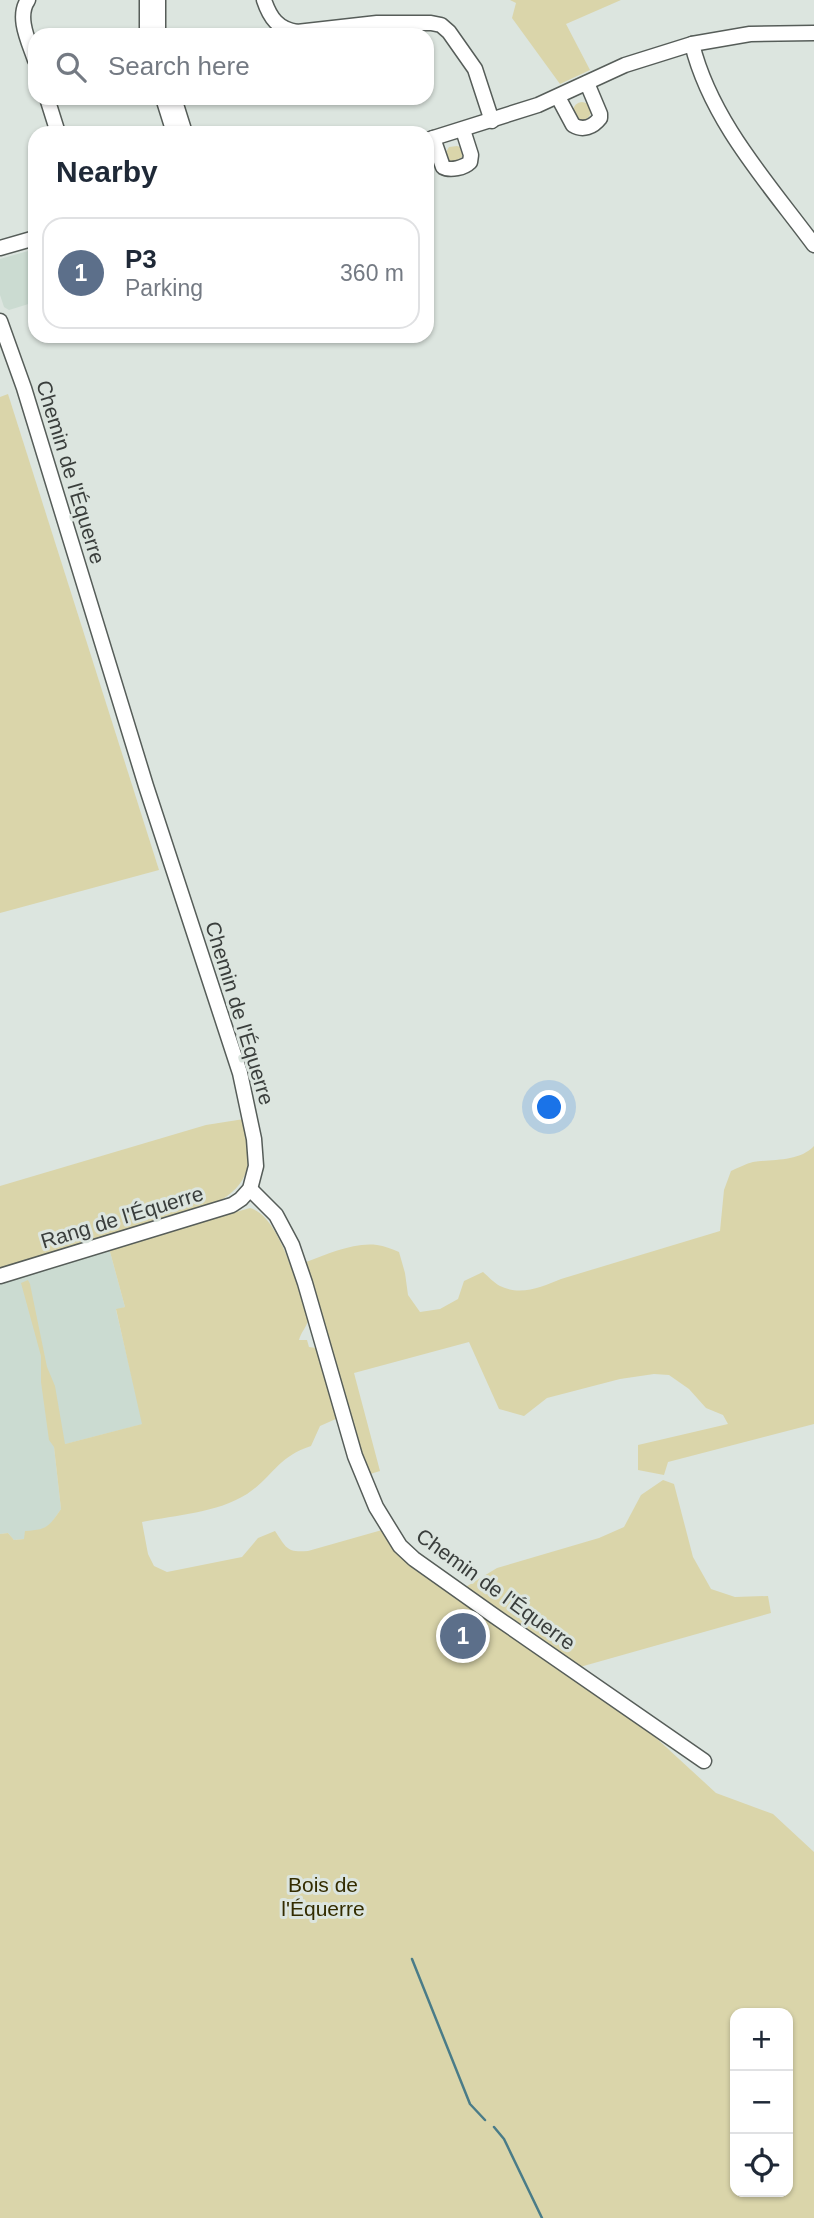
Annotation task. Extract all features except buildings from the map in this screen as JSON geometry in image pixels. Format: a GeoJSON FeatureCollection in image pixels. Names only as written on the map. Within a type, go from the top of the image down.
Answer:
{"type":"FeatureCollection","features":[{"type":"Feature","properties":{"kind":"street"},"geometry":{"type":"LineString","coordinates":[[28,0],[24,6],[23,18],[28,36]]}},
{"type":"Feature","properties":{"kind":"street"},"geometry":{"type":"LineString","coordinates":[[147,0],[147,28]]}},
{"type":"Feature","properties":{"kind":"street"},"geometry":{"type":"LineString","coordinates":[[158,0],[158,28]]}},
{"type":"Feature","properties":{"kind":"street"},"geometry":{"type":"LineString","coordinates":[[264,0],[277,24],[283,28]]}},
{"type":"Feature","properties":{"kind":"street"},"geometry":{"type":"LineString","coordinates":[[333,28],[377,23],[441,25],[475,69],[492,121]]}},
{"type":"Feature","properties":{"kind":"street"},"geometry":{"type":"LineString","coordinates":[[434,138],[492,121],[558,97],[633,62],[692,44],[750,34],[814,33]]}},
{"type":"Feature","properties":{"kind":"street"},"geometry":{"type":"LineString","coordinates":[[692,44],[702,78],[722,116],[814,245]]}},
{"type":"Feature","properties":{"kind":"street"},"geometry":{"type":"LineString","coordinates":[[558,97],[573,125],[582,128],[594,124],[600,114],[587,83]]}},
{"type":"Feature","properties":{"kind":"street"},"geometry":{"type":"LineString","coordinates":[[49,105],[56,126]]}},
{"type":"Feature","properties":{"kind":"street"},"geometry":{"type":"LineString","coordinates":[[165,105],[172,126]]}},
{"type":"Feature","properties":{"kind":"street"},"geometry":{"type":"LineString","coordinates":[[176,105],[183,126]]}},
{"type":"Feature","properties":{"kind":"street"},"geometry":{"type":"LineString","coordinates":[[434,148],[443,167],[450,169],[464,166],[470,162],[471,155],[463,130]]}},
{"type":"Feature","properties":{"kind":"street"},"geometry":{"type":"LineString","coordinates":[[0,248],[28,240]]}},
{"type":"Feature","properties":{"kind":"street","name":"Chemin de l'Équerre"},"geometry":{"type":"LineString","coordinates":[[0,321],[24,388],[150,798],[233,1050],[256,1146],[256,1172],[250,1189],[276,1215],[292,1245],[309,1293],[359,1467],[376,1507],[400,1546],[414,1559],[704,1761]]}},
{"type":"Feature","properties":{"kind":"street","name":"Rang de l'Équerre"},"geometry":{"type":"LineString","coordinates":[[0,1276],[211,1213],[239,1201],[250,1189]]}},
{"type":"Feature","properties":{"kind":"shaded area"},"geometry":{"type":"Polygon","coordinates":[[[28,251],[28,304],[9,310],[4,307],[0,295],[0,259],[28,251]]]}},
{"type":"Feature","properties":{"kind":"shaded area"},"geometry":{"type":"Polygon","coordinates":[[[109,1248],[125,1307],[116,1310],[143,1424],[54,1447],[61,1509],[50,1525],[24,1539],[14,1540],[8,1533],[0,1534],[0,1282],[109,1248]]]}},
{"type":"Feature","properties":{"kind":"green space"},"geometry":{"type":"Polygon","coordinates":[[[510,0],[621,0],[566,24],[590,70],[560,84],[512,18],[516,3],[510,0]]]}},
{"type":"Feature","properties":{"kind":"green space"},"geometry":{"type":"Polygon","coordinates":[[[578,102],[586,102],[591,111],[589,118],[578,120],[573,115],[573,107],[578,102]]]}},
{"type":"Feature","properties":{"kind":"green space"},"geometry":{"type":"Polygon","coordinates":[[[457,146],[462,149],[462,157],[449,161],[446,152],[449,147],[457,146]]]}},
{"type":"Feature","properties":{"kind":"green space"},"geometry":{"type":"Polygon","coordinates":[[[8,394],[159,870],[0,913],[0,397],[8,394]]]}},
{"type":"Feature","properties":{"kind":"green space"},"geometry":{"type":"Polygon","coordinates":[[[244,1119],[248,1147],[247,1170],[236,1188],[226,1197],[212,1205],[0,1270],[0,1186],[206,1125],[244,1119]]]}},
{"type":"Feature","properties":{"kind":"green space"},"geometry":{"type":"Polygon","coordinates":[[[814,1146],[814,1424],[668,1462],[664,1475],[638,1470],[638,1445],[728,1424],[723,1415],[706,1408],[689,1389],[669,1375],[654,1374],[620,1379],[547,1398],[524,1416],[499,1409],[469,1342],[354,1373],[380,1471],[367,1475],[306,1262],[359,1245],[377,1245],[399,1252],[408,1295],[420,1312],[440,1309],[458,1299],[464,1281],[483,1272],[498,1285],[508,1289],[531,1289],[720,1231],[724,1190],[731,1171],[753,1162],[801,1155],[814,1146]]]}},
{"type":"Feature","properties":{"kind":"green space","name":"Bois de l'Équerre"},"geometry":{"type":"Polygon","coordinates":[[[250,1208],[261,1214],[280,1240],[308,1321],[299,1340],[307,1340],[309,1347],[316,1348],[338,1418],[320,1426],[311,1446],[290,1456],[247,1494],[210,1509],[142,1522],[148,1554],[154,1566],[167,1572],[242,1557],[258,1538],[275,1531],[287,1548],[308,1551],[382,1530],[395,1552],[415,1570],[654,1736],[716,1793],[773,1814],[814,1852],[814,2218],[0,2218],[0,1534],[8,1533],[14,1540],[24,1539],[25,1531],[46,1526],[61,1509],[54,1447],[49,1440],[41,1382],[41,1356],[21,1283],[28,1280],[30,1284],[47,1367],[55,1386],[65,1444],[142,1424],[116,1309],[125,1307],[109,1248],[250,1208]]]}},
{"type":"Feature","properties":{"kind":"green space"},"geometry":{"type":"Polygon","coordinates":[[[663,1480],[674,1484],[693,1557],[711,1589],[735,1597],[768,1596],[771,1613],[580,1667],[464,1588],[497,1568],[599,1538],[624,1527],[641,1495],[663,1480]]]}},
{"type":"Feature","properties":{"kind":"waterway"},"geometry":{"type":"LineString","coordinates":[[412,1959],[470,2104],[485,2120]]}},
{"type":"Feature","properties":{"kind":"waterway"},"geometry":{"type":"LineString","coordinates":[[494,2127],[504,2139],[542,2218]]}},
{"type":"Feature","properties":{"kind":"place","name":"P3"},"geometry":{"type":"Point","coordinates":[463,1636]}}]}
